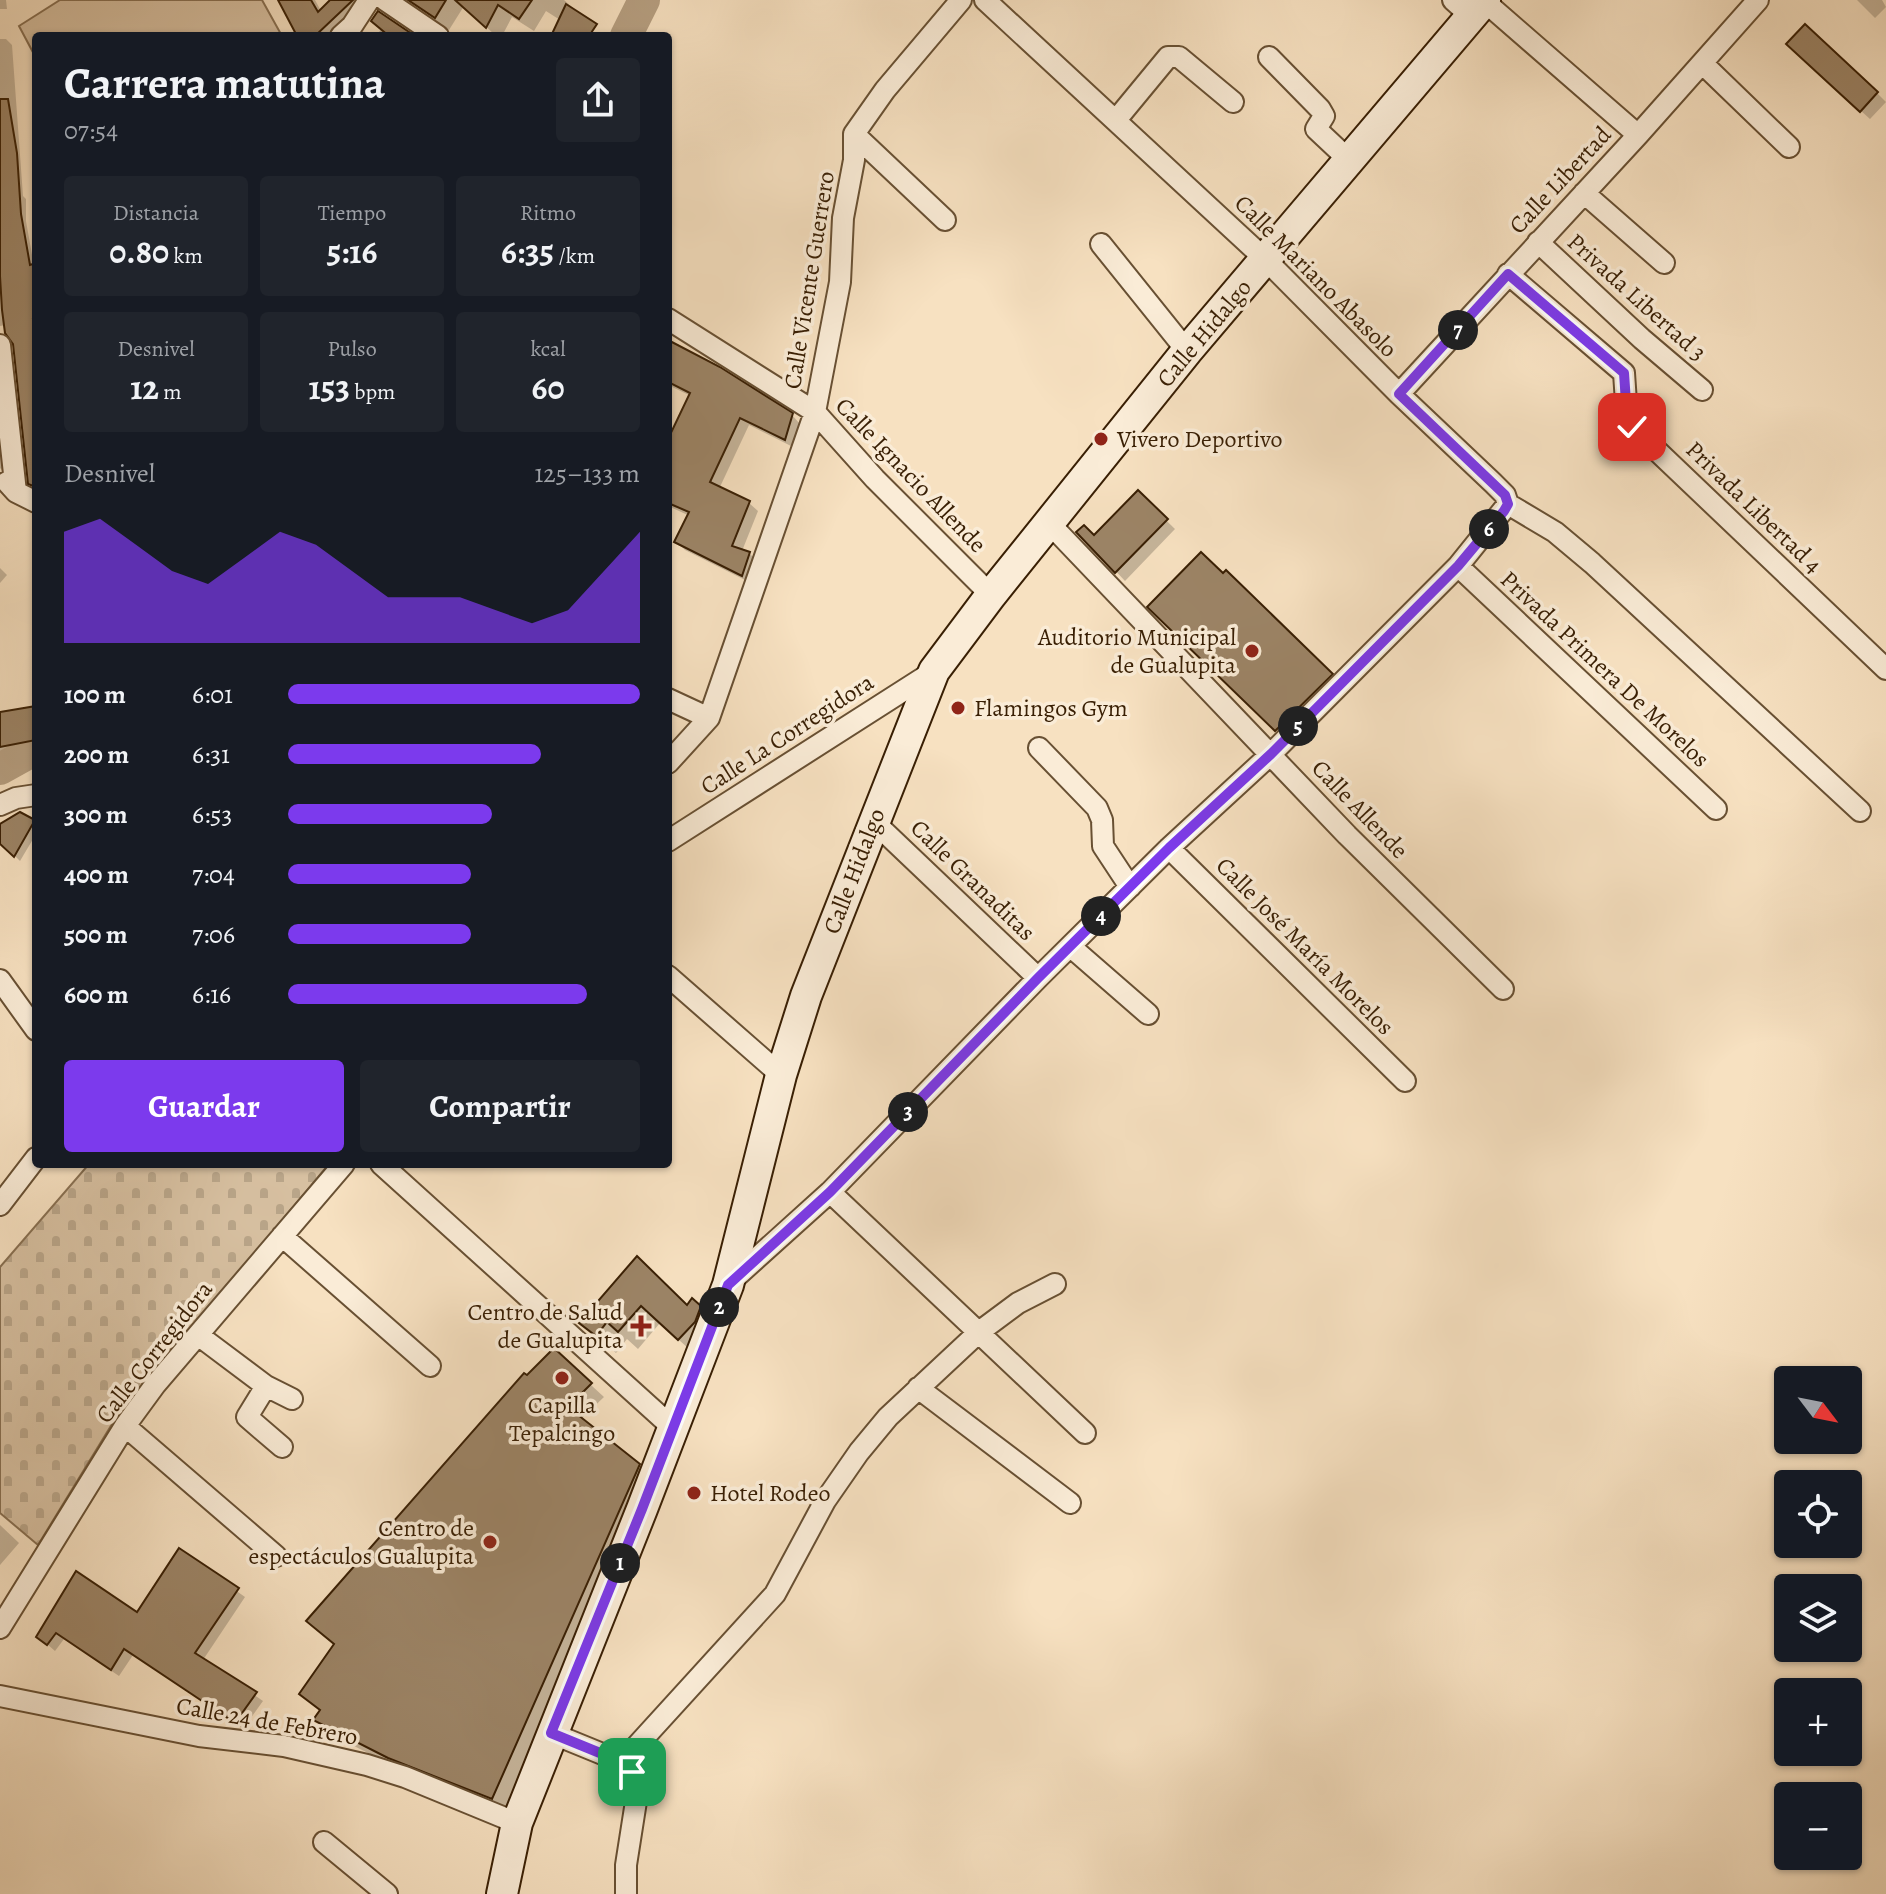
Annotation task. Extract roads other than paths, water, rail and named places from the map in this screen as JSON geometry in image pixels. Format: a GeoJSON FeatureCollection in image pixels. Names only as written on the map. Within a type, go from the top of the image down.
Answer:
{"type":"FeatureCollection","features":[{"type":"Feature","properties":{"kind":"main road","name":"Calle Hidalgo"},"geometry":{"type":"LineString","coordinates":[[502,1894],[517,1823],[728,1285],[781,1075],[806,996],[934,671],[991,595],[1187,351],[1349,160],[1473,4]]}},
{"type":"Feature","properties":{"kind":"street"},"geometry":{"type":"LineString","coordinates":[[345,32],[369,0]]}},
{"type":"Feature","properties":{"kind":"street"},"geometry":{"type":"LineString","coordinates":[[385,0],[432,32]]}},
{"type":"Feature","properties":{"kind":"street"},"geometry":{"type":"LineString","coordinates":[[945,220],[854,134],[885,90],[961,0]]}},
{"type":"Feature","properties":{"kind":"street","name":"Calle Mariano Abasolo"},"geometry":{"type":"LineString","coordinates":[[985,0],[1265,259],[1505,495],[1508,504],[1555,532],[1592,563],[1860,811]]}},
{"type":"Feature","properties":{"kind":"street","name":"Calle Libertad"},"geometry":{"type":"LineString","coordinates":[[1399,394],[1758,0]]}},
{"type":"Feature","properties":{"kind":"street"},"geometry":{"type":"LineString","coordinates":[[1473,4],[1638,135]]}},
{"type":"Feature","properties":{"kind":"street"},"geometry":{"type":"LineString","coordinates":[[1116,120],[1168,57],[1179,57],[1233,102]]}},
{"type":"Feature","properties":{"kind":"street"},"geometry":{"type":"LineString","coordinates":[[1269,57],[1320,109],[1324,116],[1316,129],[1349,160]]}},
{"type":"Feature","properties":{"kind":"street"},"geometry":{"type":"LineString","coordinates":[[1702,63],[1789,147]]}},
{"type":"Feature","properties":{"kind":"street","name":"Calle Vicente Guerrero"},"geometry":{"type":"LineString","coordinates":[[672,759],[709,718],[815,412],[840,282],[843,218],[854,160],[854,134]]}},
{"type":"Feature","properties":{"kind":"street"},"geometry":{"type":"LineString","coordinates":[[1584,193],[1664,263]]}},
{"type":"Feature","properties":{"kind":"street","name":"Privada Libertad 3"},"geometry":{"type":"LineString","coordinates":[[1538,242],[1702,390]]}},
{"type":"Feature","properties":{"kind":"street"},"geometry":{"type":"LineString","coordinates":[[1101,244],[1187,351]]}},
{"type":"Feature","properties":{"kind":"street","name":"Privada Libertad 4"},"geometry":{"type":"LineString","coordinates":[[1508,274],[1624,373],[1627,417],[1632,427],[1886,669]]}},
{"type":"Feature","properties":{"kind":"street","name":"Calle Ignacio Allende"},"geometry":{"type":"LineString","coordinates":[[672,322],[815,412],[875,479],[991,595]]}},
{"type":"Feature","properties":{"kind":"street"},"geometry":{"type":"LineString","coordinates":[[0,345],[16,492]]}},
{"type":"Feature","properties":{"kind":"street"},"geometry":{"type":"LineString","coordinates":[[0,476],[16,492],[32,500]]}},
{"type":"Feature","properties":{"kind":"street"},"geometry":{"type":"LineString","coordinates":[[728,1285],[830,1192],[1038,978],[1169,848],[1271,754],[1458,566],[1508,504]]}},
{"type":"Feature","properties":{"kind":"street","name":"Calle Allende"},"geometry":{"type":"LineString","coordinates":[[1049,523],[1347,835],[1503,989]]}},
{"type":"Feature","properties":{"kind":"street","name":"Privada Primera De Morelos"},"geometry":{"type":"LineString","coordinates":[[1458,566],[1716,809]]}},
{"type":"Feature","properties":{"kind":"street","name":"Calle La Corregidora"},"geometry":{"type":"LineString","coordinates":[[672,838],[934,671]]}},
{"type":"Feature","properties":{"kind":"street"},"geometry":{"type":"LineString","coordinates":[[672,701],[709,718]]}},
{"type":"Feature","properties":{"kind":"street"},"geometry":{"type":"LineString","coordinates":[[1039,748],[1097,808],[1102,820],[1103,846],[1130,887]]}},
{"type":"Feature","properties":{"kind":"street"},"geometry":{"type":"LineString","coordinates":[[0,805],[32,796]]}},
{"type":"Feature","properties":{"kind":"street","name":"Calle Granaditas"},"geometry":{"type":"LineString","coordinates":[[873,821],[1038,978]]}},
{"type":"Feature","properties":{"kind":"street","name":"Calle José María Morelos"},"geometry":{"type":"LineString","coordinates":[[1169,848],[1405,1081]]}},
{"type":"Feature","properties":{"kind":"street"},"geometry":{"type":"LineString","coordinates":[[1071,947],[1148,1014]]}},
{"type":"Feature","properties":{"kind":"street"},"geometry":{"type":"LineString","coordinates":[[0,980],[32,1024]]}},
{"type":"Feature","properties":{"kind":"street"},"geometry":{"type":"LineString","coordinates":[[672,980],[781,1075]]}},
{"type":"Feature","properties":{"kind":"street"},"geometry":{"type":"LineString","coordinates":[[0,1205],[32,1163]]}},
{"type":"Feature","properties":{"kind":"street","name":"Calle Corregidora"},"geometry":{"type":"LineString","coordinates":[[0,1628],[125,1426],[155,1385],[341,1168]]}},
{"type":"Feature","properties":{"kind":"street"},"geometry":{"type":"LineString","coordinates":[[385,1168],[672,1427]]}},
{"type":"Feature","properties":{"kind":"street"},"geometry":{"type":"LineString","coordinates":[[830,1192],[1085,1433]]}},
{"type":"Feature","properties":{"kind":"street"},"geometry":{"type":"LineString","coordinates":[[282,1236],[430,1366]]}},
{"type":"Feature","properties":{"kind":"street"},"geometry":{"type":"LineString","coordinates":[[622,1762],[775,1594],[825,1501],[859,1452],[918,1388],[979,1332],[1018,1303],[1055,1284]]}},
{"type":"Feature","properties":{"kind":"street"},"geometry":{"type":"LineString","coordinates":[[198,1335],[266,1386],[292,1399]]}},
{"type":"Feature","properties":{"kind":"street"},"geometry":{"type":"LineString","coordinates":[[266,1386],[247,1417],[282,1447]]}},
{"type":"Feature","properties":{"kind":"street"},"geometry":{"type":"LineString","coordinates":[[918,1388],[1070,1503]]}},
{"type":"Feature","properties":{"kind":"street"},"geometry":{"type":"LineString","coordinates":[[125,1426],[276,1556]]}},
{"type":"Feature","properties":{"kind":"street","name":"Calle 24 de Febrero"},"geometry":{"type":"LineString","coordinates":[[0,1696],[199,1736],[284,1746],[367,1765],[405,1777],[517,1823]]}},
{"type":"Feature","properties":{"kind":"street"},"geometry":{"type":"LineString","coordinates":[[551,1733],[622,1762],[636,1780],[637,1795],[626,1865],[626,1894]]}},
{"type":"Feature","properties":{"kind":"street"},"geometry":{"type":"LineString","coordinates":[[324,1842],[387,1894]]}},
{"type":"Feature","properties":{"kind":"waterway"},"geometry":{"type":"LineString","coordinates":[[628,32],[644,0]]}},
{"type":"Feature","properties":{"kind":"waterway"},"geometry":{"type":"LineString","coordinates":[[0,769],[32,751]]}},
{"type":"Feature","properties":{"kind":"place","name":"Vivero Deportivo"},"geometry":{"type":"Point","coordinates":[1101,439]}},
{"type":"Feature","properties":{"kind":"place","name":"Auditorio Municipal de Gualupita"},"geometry":{"type":"Point","coordinates":[1252,651]}},
{"type":"Feature","properties":{"kind":"place","name":"Flamingos Gym"},"geometry":{"type":"Point","coordinates":[958,708]}},
{"type":"Feature","properties":{"kind":"place","name":"Centro de Salud de Gualupita"},"geometry":{"type":"Point","coordinates":[641,1326]}},
{"type":"Feature","properties":{"kind":"place","name":"Capilla Tepalcingo"},"geometry":{"type":"Point","coordinates":[562,1378]}},
{"type":"Feature","properties":{"kind":"place","name":"Hotel Rodeo"},"geometry":{"type":"Point","coordinates":[694,1493]}},
{"type":"Feature","properties":{"kind":"place","name":"Centro de espectáculos Gualupita"},"geometry":{"type":"Point","coordinates":[490,1542]}}]}
